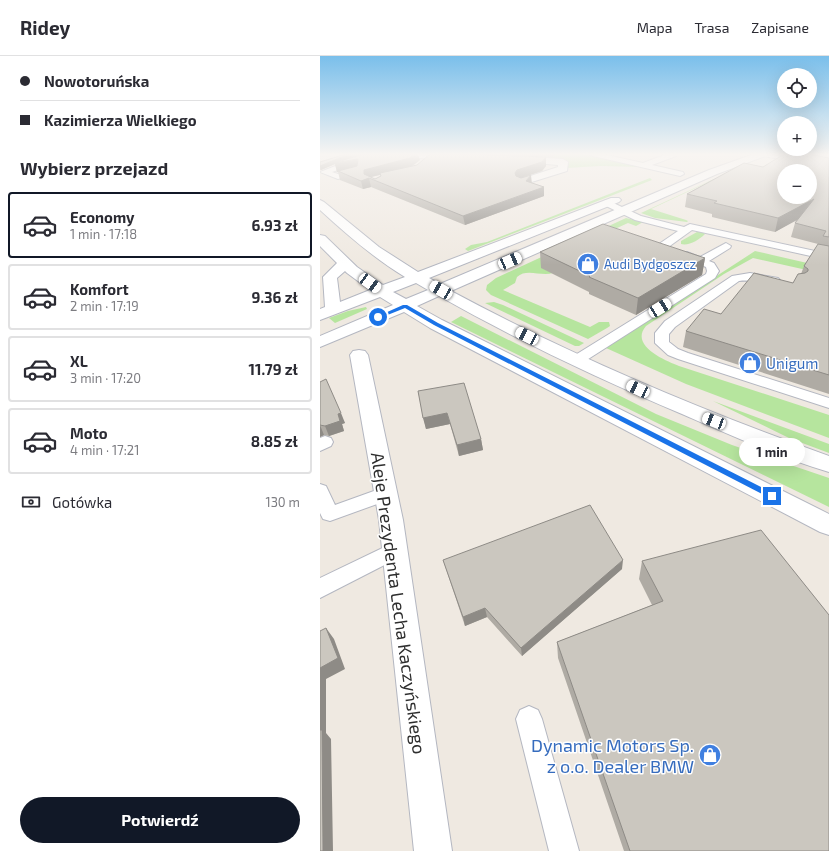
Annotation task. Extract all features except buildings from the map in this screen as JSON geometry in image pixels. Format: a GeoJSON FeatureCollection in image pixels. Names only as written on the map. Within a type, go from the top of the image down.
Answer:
{"type":"FeatureCollection","features":[{"type":"Feature","properties":{"kind":"main road"},"geometry":{"type":"LineString","coordinates":[[320,342],[670,191]]}},
{"type":"Feature","properties":{"kind":"main road"},"geometry":{"type":"LineString","coordinates":[[344,264],[330,278],[327,312],[629,194]]}},
{"type":"Feature","properties":{"kind":"main road"},"geometry":{"type":"LineString","coordinates":[[320,204],[361,240],[393,262],[482,313],[577,360],[700,416],[829,464]]}},
{"type":"Feature","properties":{"kind":"main road"},"geometry":{"type":"LineString","coordinates":[[320,239],[344,264],[381,291],[405,306],[531,373],[829,525]]}},
{"type":"Feature","properties":{"kind":"main road","name":"Aleje Prezydenta Lecha Kaczyńskiego"},"geometry":{"type":"LineString","coordinates":[[359,355],[386,494],[433,851]]}},
{"type":"Feature","properties":{"kind":"lane"},"geometry":{"type":"LineString","coordinates":[[607,203],[638,218],[686,230]]}},
{"type":"Feature","properties":{"kind":"lane"},"geometry":{"type":"LineString","coordinates":[[577,360],[711,276],[713,271],[710,265],[702,260],[659,245],[690,227],[829,257]]}},
{"type":"Feature","properties":{"kind":"lane"},"geometry":{"type":"LineString","coordinates":[[702,260],[726,246]]}},
{"type":"Feature","properties":{"kind":"lane"},"geometry":{"type":"LineString","coordinates":[[784,282],[760,277],[742,276],[736,278],[670,324],[662,333],[662,343],[673,352],[683,356],[829,403]]}},
{"type":"Feature","properties":{"kind":"lane"},"geometry":{"type":"LineString","coordinates":[[320,491],[330,514],[386,494]]}},
{"type":"Feature","properties":{"kind":"lane"},"geometry":{"type":"LineString","coordinates":[[320,589],[394,550]]}},
{"type":"Feature","properties":{"kind":"lane"},"geometry":{"type":"LineString","coordinates":[[529,719],[564,851]]}},
{"type":"Feature","properties":{"kind":"green space"},"geometry":{"type":"Polygon","coordinates":[[[617,191],[623,191],[468,251],[465,249],[471,245],[487,242],[617,191]]]}},
{"type":"Feature","properties":{"kind":"green space"},"geometry":{"type":"Polygon","coordinates":[[[689,191],[651,209],[686,220],[688,221],[687,222],[655,218],[641,213],[689,191]]]}},
{"type":"Feature","properties":{"kind":"green space"},"geometry":{"type":"Polygon","coordinates":[[[626,218],[643,222],[636,226],[628,223],[606,233],[553,273],[521,274],[517,277],[515,283],[503,290],[590,327],[599,322],[609,322],[610,326],[588,339],[491,295],[486,290],[487,285],[496,278],[626,218]]]}},
{"type":"Feature","properties":{"kind":"green space"},"geometry":{"type":"Polygon","coordinates":[[[701,231],[705,234],[697,240],[687,244],[681,244],[681,241],[701,231]]]}},
{"type":"Feature","properties":{"kind":"green space"},"geometry":{"type":"Polygon","coordinates":[[[755,251],[829,268],[829,275],[753,258],[724,274],[646,326],[642,333],[642,340],[651,352],[673,364],[829,415],[829,438],[686,384],[606,348],[755,251]]]}},
{"type":"Feature","properties":{"kind":"green space"},"geometry":{"type":"Polygon","coordinates":[[[494,302],[584,343],[579,346],[575,346],[485,303],[494,302]]]}},
{"type":"Feature","properties":{"kind":"green space"},"geometry":{"type":"Polygon","coordinates":[[[366,307],[367,309],[335,323],[329,318],[348,311],[366,307]]]}},
{"type":"Feature","properties":{"kind":"green space"},"geometry":{"type":"Polygon","coordinates":[[[461,316],[656,414],[732,445],[829,478],[829,507],[451,322],[461,316]]]}},
{"type":"Feature","properties":{"kind":"green space"},"geometry":{"type":"Polygon","coordinates":[[[713,401],[829,444],[829,453],[789,438],[713,401]]]}},
{"type":"Feature","properties":{"kind":"place","name":"Audi Bydgoszcz"},"geometry":{"type":"Point","coordinates":[588,264]}},
{"type":"Feature","properties":{"kind":"place","name":"Unigum"},"geometry":{"type":"Point","coordinates":[750,363]}},
{"type":"Feature","properties":{"kind":"place","name":"Dynamic Motors Sp. z o.o. Dealer BMW"},"geometry":{"type":"Point","coordinates":[710,755]}},
{"type":"Feature","properties":{"kind":"route"},"geometry":{"type":"LineString","coordinates":[[378,317],[405,306],[436,324],[482,346],[531,373],[772,496]]}}]}
